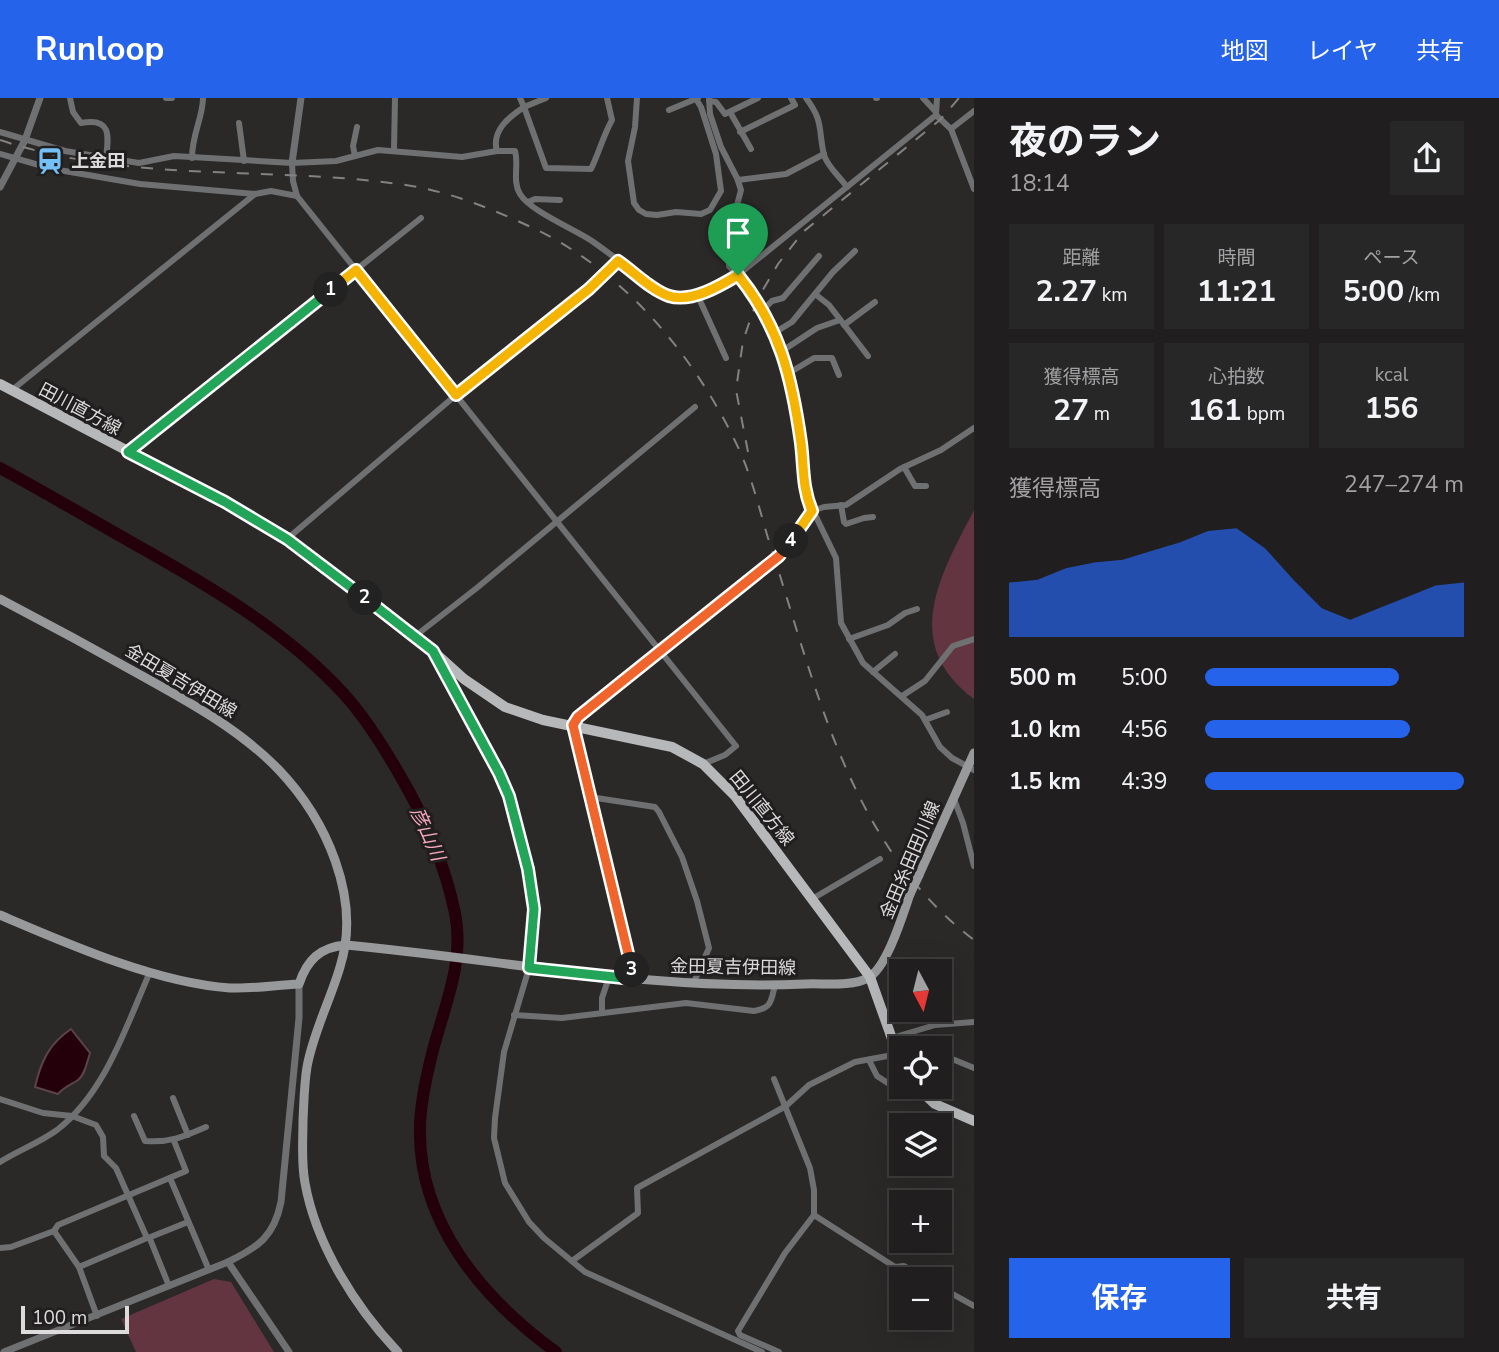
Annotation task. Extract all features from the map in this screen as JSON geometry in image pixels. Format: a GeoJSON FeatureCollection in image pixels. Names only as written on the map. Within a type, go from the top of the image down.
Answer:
{"type":"FeatureCollection","features":[{"type":"Feature","properties":{"kind":"main road","name":"田川直方線"},"geometry":{"type":"LineString","coordinates":[[0,384],[225,502],[287,539],[433,651],[464,679],[505,707],[543,719],[672,747],[703,764],[735,796],[870,977],[891,1036]]}},
{"type":"Feature","properties":{"kind":"main road","name":"金田夏吉伊田線"},"geometry":{"type":"LineString","coordinates":[[0,598],[195,705],[240,736],[278,769],[308,805],[329,843],[344,898],[350,945],[312,1049],[306,1074],[302,1163],[305,1184],[319,1228],[338,1271],[367,1317],[398,1352]]}},
{"type":"Feature","properties":{"kind":"main road","name":"金田糸田田川線"},"geometry":{"type":"LineString","coordinates":[[870,977],[888,953],[910,894],[954,799],[971,769],[974,753]]}},
{"type":"Feature","properties":{"kind":"main road"},"geometry":{"type":"LineString","coordinates":[[0,915],[63,942],[150,972],[229,988],[299,984]]}},
{"type":"Feature","properties":{"kind":"main road","name":"金田夏吉伊田線"},"geometry":{"type":"LineString","coordinates":[[299,984],[311,959],[333,946],[350,945],[609,977],[693,984],[857,982],[870,977]]}},
{"type":"Feature","properties":{"kind":"main road"},"geometry":{"type":"LineString","coordinates":[[929,1099],[974,1121]]}},
{"type":"Feature","properties":{"kind":"street"},"geometry":{"type":"LineString","coordinates":[[0,187],[25,140],[40,98]]}},
{"type":"Feature","properties":{"kind":"street"},"geometry":{"type":"LineString","coordinates":[[70,98],[73,112],[81,123],[103,124],[107,130],[109,138],[106,158]]}},
{"type":"Feature","properties":{"kind":"street"},"geometry":{"type":"LineString","coordinates":[[166,98],[172,98]]}},
{"type":"Feature","properties":{"kind":"street"},"geometry":{"type":"LineString","coordinates":[[192,158],[192,140],[203,108],[203,98]]}},
{"type":"Feature","properties":{"kind":"street"},"geometry":{"type":"LineString","coordinates":[[301,98],[292,163],[297,196],[736,746],[725,755],[703,764]]}},
{"type":"Feature","properties":{"kind":"street"},"geometry":{"type":"LineString","coordinates":[[394,150],[395,98]]}},
{"type":"Feature","properties":{"kind":"street"},"geometry":{"type":"LineString","coordinates":[[520,98],[546,168],[591,169],[599,154],[601,139],[612,120],[607,98]]}},
{"type":"Feature","properties":{"kind":"street"},"geometry":{"type":"LineString","coordinates":[[497,150],[497,134],[511,116],[546,98]]}},
{"type":"Feature","properties":{"kind":"street"},"geometry":{"type":"LineString","coordinates":[[637,98],[635,127],[628,161],[634,203],[646,214],[701,214],[710,210],[721,191],[716,154],[697,98],[669,110]]}},
{"type":"Feature","properties":{"kind":"street"},"geometry":{"type":"LineString","coordinates":[[758,98],[725,114],[716,102],[709,99],[710,114],[717,136],[738,180],[740,197],[729,236],[729,267],[763,310],[782,351],[789,373],[802,454],[804,492],[836,558],[840,615],[849,639],[859,657],[873,672],[925,720],[940,747],[971,769]]}},
{"type":"Feature","properties":{"kind":"street"},"geometry":{"type":"LineString","coordinates":[[740,132],[795,105],[791,98]]}},
{"type":"Feature","properties":{"kind":"street"},"geometry":{"type":"LineString","coordinates":[[806,98],[817,112],[821,124],[824,154],[847,187]]}},
{"type":"Feature","properties":{"kind":"street"},"geometry":{"type":"LineString","coordinates":[[923,98],[951,129],[974,189]]}},
{"type":"Feature","properties":{"kind":"street"},"geometry":{"type":"LineString","coordinates":[[0,132],[65,151],[139,163],[174,156],[292,163],[337,161],[378,150],[462,157],[497,150],[515,151],[519,193],[528,202],[590,240],[662,293],[673,298],[697,294],[738,275],[935,113],[937,98]]}},
{"type":"Feature","properties":{"kind":"street"},"geometry":{"type":"LineString","coordinates":[[951,129],[974,111]]}},
{"type":"Feature","properties":{"kind":"street"},"geometry":{"type":"LineString","coordinates":[[730,112],[751,149]]}},
{"type":"Feature","properties":{"kind":"street"},"geometry":{"type":"LineString","coordinates":[[239,123],[244,161]]}},
{"type":"Feature","properties":{"kind":"street"},"geometry":{"type":"LineString","coordinates":[[355,156],[353,146],[357,127]]}},
{"type":"Feature","properties":{"kind":"street"},"geometry":{"type":"LineString","coordinates":[[0,154],[52,169],[140,184],[255,194],[271,191],[297,196]]}},
{"type":"Feature","properties":{"kind":"street"},"geometry":{"type":"LineString","coordinates":[[738,180],[786,174],[824,154]]}},
{"type":"Feature","properties":{"kind":"street"},"geometry":{"type":"LineString","coordinates":[[12,390],[255,194]]}},
{"type":"Feature","properties":{"kind":"street"},"geometry":{"type":"LineString","coordinates":[[528,202],[536,199],[560,200]]}},
{"type":"Feature","properties":{"kind":"street"},"geometry":{"type":"LineString","coordinates":[[128,452],[421,218]]}},
{"type":"Feature","properties":{"kind":"street"},"geometry":{"type":"LineString","coordinates":[[774,333],[792,322],[833,272],[855,251]]}},
{"type":"Feature","properties":{"kind":"street"},"geometry":{"type":"LineString","coordinates":[[763,310],[772,301],[783,298],[819,256]]}},
{"type":"Feature","properties":{"kind":"street"},"geometry":{"type":"LineString","coordinates":[[287,539],[456,395],[589,289],[618,261]]}},
{"type":"Feature","properties":{"kind":"street"},"geometry":{"type":"LineString","coordinates":[[697,294],[726,358]]}},
{"type":"Feature","properties":{"kind":"street"},"geometry":{"type":"LineString","coordinates":[[815,295],[829,305],[868,356]]}},
{"type":"Feature","properties":{"kind":"street"},"geometry":{"type":"LineString","coordinates":[[782,351],[817,328],[842,322],[875,302]]}},
{"type":"Feature","properties":{"kind":"street"},"geometry":{"type":"LineString","coordinates":[[789,373],[814,358],[832,358],[839,375]]}},
{"type":"Feature","properties":{"kind":"street"},"geometry":{"type":"LineString","coordinates":[[414,636],[695,407]]}},
{"type":"Feature","properties":{"kind":"street"},"geometry":{"type":"LineString","coordinates":[[633,979],[604,846],[573,725],[578,717],[779,556],[812,511],[856,500],[870,487],[941,450],[974,428]]}},
{"type":"Feature","properties":{"kind":"street"},"geometry":{"type":"LineString","coordinates":[[904,467],[915,486],[926,486]]}},
{"type":"Feature","properties":{"kind":"street"},"geometry":{"type":"LineString","coordinates":[[841,505],[846,524],[873,517]]}},
{"type":"Feature","properties":{"kind":"street"},"geometry":{"type":"LineString","coordinates":[[849,639],[888,625],[917,609]]}},
{"type":"Feature","properties":{"kind":"street"},"geometry":{"type":"LineString","coordinates":[[901,696],[925,681],[953,646],[974,639]]}},
{"type":"Feature","properties":{"kind":"street"},"geometry":{"type":"LineString","coordinates":[[433,651],[478,732],[509,796],[523,844],[534,909],[525,967],[504,1052],[495,1118],[494,1138],[505,1184],[529,1222],[585,1272],[762,1352]]}},
{"type":"Feature","properties":{"kind":"street"},"geometry":{"type":"LineString","coordinates":[[873,672],[895,654]]}},
{"type":"Feature","properties":{"kind":"street"},"geometry":{"type":"LineString","coordinates":[[925,720],[947,712]]}},
{"type":"Feature","properties":{"kind":"street"},"geometry":{"type":"LineString","coordinates":[[590,797],[654,807],[659,812],[682,857],[698,901],[709,948],[693,984]]}},
{"type":"Feature","properties":{"kind":"street"},"geometry":{"type":"LineString","coordinates":[[954,799],[964,825],[974,866]]}},
{"type":"Feature","properties":{"kind":"street"},"geometry":{"type":"LineString","coordinates":[[964,825],[974,822]]}},
{"type":"Feature","properties":{"kind":"street"},"geometry":{"type":"LineString","coordinates":[[812,899],[880,859]]}},
{"type":"Feature","properties":{"kind":"street"},"geometry":{"type":"LineString","coordinates":[[0,1162],[58,1129],[96,1087],[150,972]]}},
{"type":"Feature","properties":{"kind":"street"},"geometry":{"type":"LineString","coordinates":[[602,1013],[602,998],[609,977]]}},
{"type":"Feature","properties":{"kind":"street"},"geometry":{"type":"LineString","coordinates":[[4,1352],[228,1262],[253,1250],[265,1239],[278,1217],[297,1041],[299,984]]}},
{"type":"Feature","properties":{"kind":"street"},"geometry":{"type":"LineString","coordinates":[[514,1015],[562,1018],[687,1003],[754,1011],[764,1009],[770,1004],[775,985]]}},
{"type":"Feature","properties":{"kind":"street"},"geometry":{"type":"LineString","coordinates":[[899,1036],[935,1025],[974,1022]]}},
{"type":"Feature","properties":{"kind":"street"},"geometry":{"type":"LineString","coordinates":[[572,1261],[638,1213],[637,1188],[786,1106],[809,1085],[855,1062],[889,1059]]}},
{"type":"Feature","properties":{"kind":"street"},"geometry":{"type":"LineString","coordinates":[[869,1060],[877,1076],[889,1084]]}},
{"type":"Feature","properties":{"kind":"street"},"geometry":{"type":"LineString","coordinates":[[952,1060],[974,1069]]}},
{"type":"Feature","properties":{"kind":"street"},"geometry":{"type":"LineString","coordinates":[[774,1079],[810,1168],[814,1190],[814,1215],[785,1253],[738,1331],[740,1335],[779,1352]]}},
{"type":"Feature","properties":{"kind":"street"},"geometry":{"type":"LineString","coordinates":[[173,1098],[188,1135]]}},
{"type":"Feature","properties":{"kind":"street"},"geometry":{"type":"LineString","coordinates":[[0,1100],[43,1113],[72,1116],[96,1125],[101,1130],[104,1156],[116,1168],[169,1286]]}},
{"type":"Feature","properties":{"kind":"street"},"geometry":{"type":"LineString","coordinates":[[134,1116],[145,1141],[174,1141],[206,1127]]}},
{"type":"Feature","properties":{"kind":"street"},"geometry":{"type":"LineString","coordinates":[[0,1248],[11,1247],[54,1231],[58,1225],[186,1171],[174,1141]]}},
{"type":"Feature","properties":{"kind":"street"},"geometry":{"type":"LineString","coordinates":[[170,1178],[209,1270]]}},
{"type":"Feature","properties":{"kind":"street"},"geometry":{"type":"LineString","coordinates":[[814,1215],[895,1267]]}},
{"type":"Feature","properties":{"kind":"street"},"geometry":{"type":"LineString","coordinates":[[79,1267],[188,1222]]}},
{"type":"Feature","properties":{"kind":"street"},"geometry":{"type":"LineString","coordinates":[[54,1231],[79,1267],[97,1316]]}},
{"type":"Feature","properties":{"kind":"street"},"geometry":{"type":"LineString","coordinates":[[228,1262],[289,1352]]}},
{"type":"Feature","properties":{"kind":"street"},"geometry":{"type":"LineString","coordinates":[[952,1294],[974,1306]]}},
{"type":"Feature","properties":{"kind":"shaded area"},"geometry":{"type":"Polygon","coordinates":[[[974,510],[974,699],[951,678],[938,655],[933,632],[934,608],[940,584],[974,510]]]}},
{"type":"Feature","properties":{"kind":"shaded area"},"geometry":{"type":"Polygon","coordinates":[[[71,1029],[90,1053],[82,1075],[58,1094],[35,1087],[47,1054],[71,1029]]]}},
{"type":"Feature","properties":{"kind":"shaded area"},"geometry":{"type":"Polygon","coordinates":[[[214,1279],[231,1282],[274,1352],[136,1352],[121,1319],[214,1279]]]}},
{"type":"Feature","properties":{"kind":"waterway","name":"彦山川"},"geometry":{"type":"LineString","coordinates":[[0,468],[187,574],[270,628],[296,648],[343,693],[382,745],[411,795],[434,844],[451,895],[457,931],[452,984],[430,1063],[421,1110],[422,1163],[430,1196],[443,1227],[480,1283],[529,1331],[556,1352]]}},
{"type":"Feature","properties":{"kind":"railway"},"geometry":{"type":"LineString","coordinates":[[748,452],[736,390],[743,341],[757,300],[778,264],[803,232],[941,119],[959,98]]}},
{"type":"Feature","properties":{"kind":"railway"},"geometry":{"type":"LineString","coordinates":[[0,140],[48,153],[148,168],[349,179],[416,187],[467,201],[533,228],[597,267],[626,292],[678,348],[720,412],[737,445],[754,491],[820,703],[865,808],[895,857],[931,901],[974,940]]}},
{"type":"Feature","properties":{"kind":"place","name":"上金田"},"geometry":{"type":"Point","coordinates":[50,161]}},
{"type":"Feature","properties":{"kind":"route"},"geometry":{"type":"LineString","coordinates":[[618,261],[673,298],[703,293],[738,275],[762,307],[787,364],[796,403],[804,492],[812,511],[779,556],[578,717],[573,725],[604,846],[633,979],[529,968],[534,909],[523,844],[509,796],[433,651],[287,539],[225,502],[128,452],[356,270],[456,395],[589,289],[618,261]]}}]}
